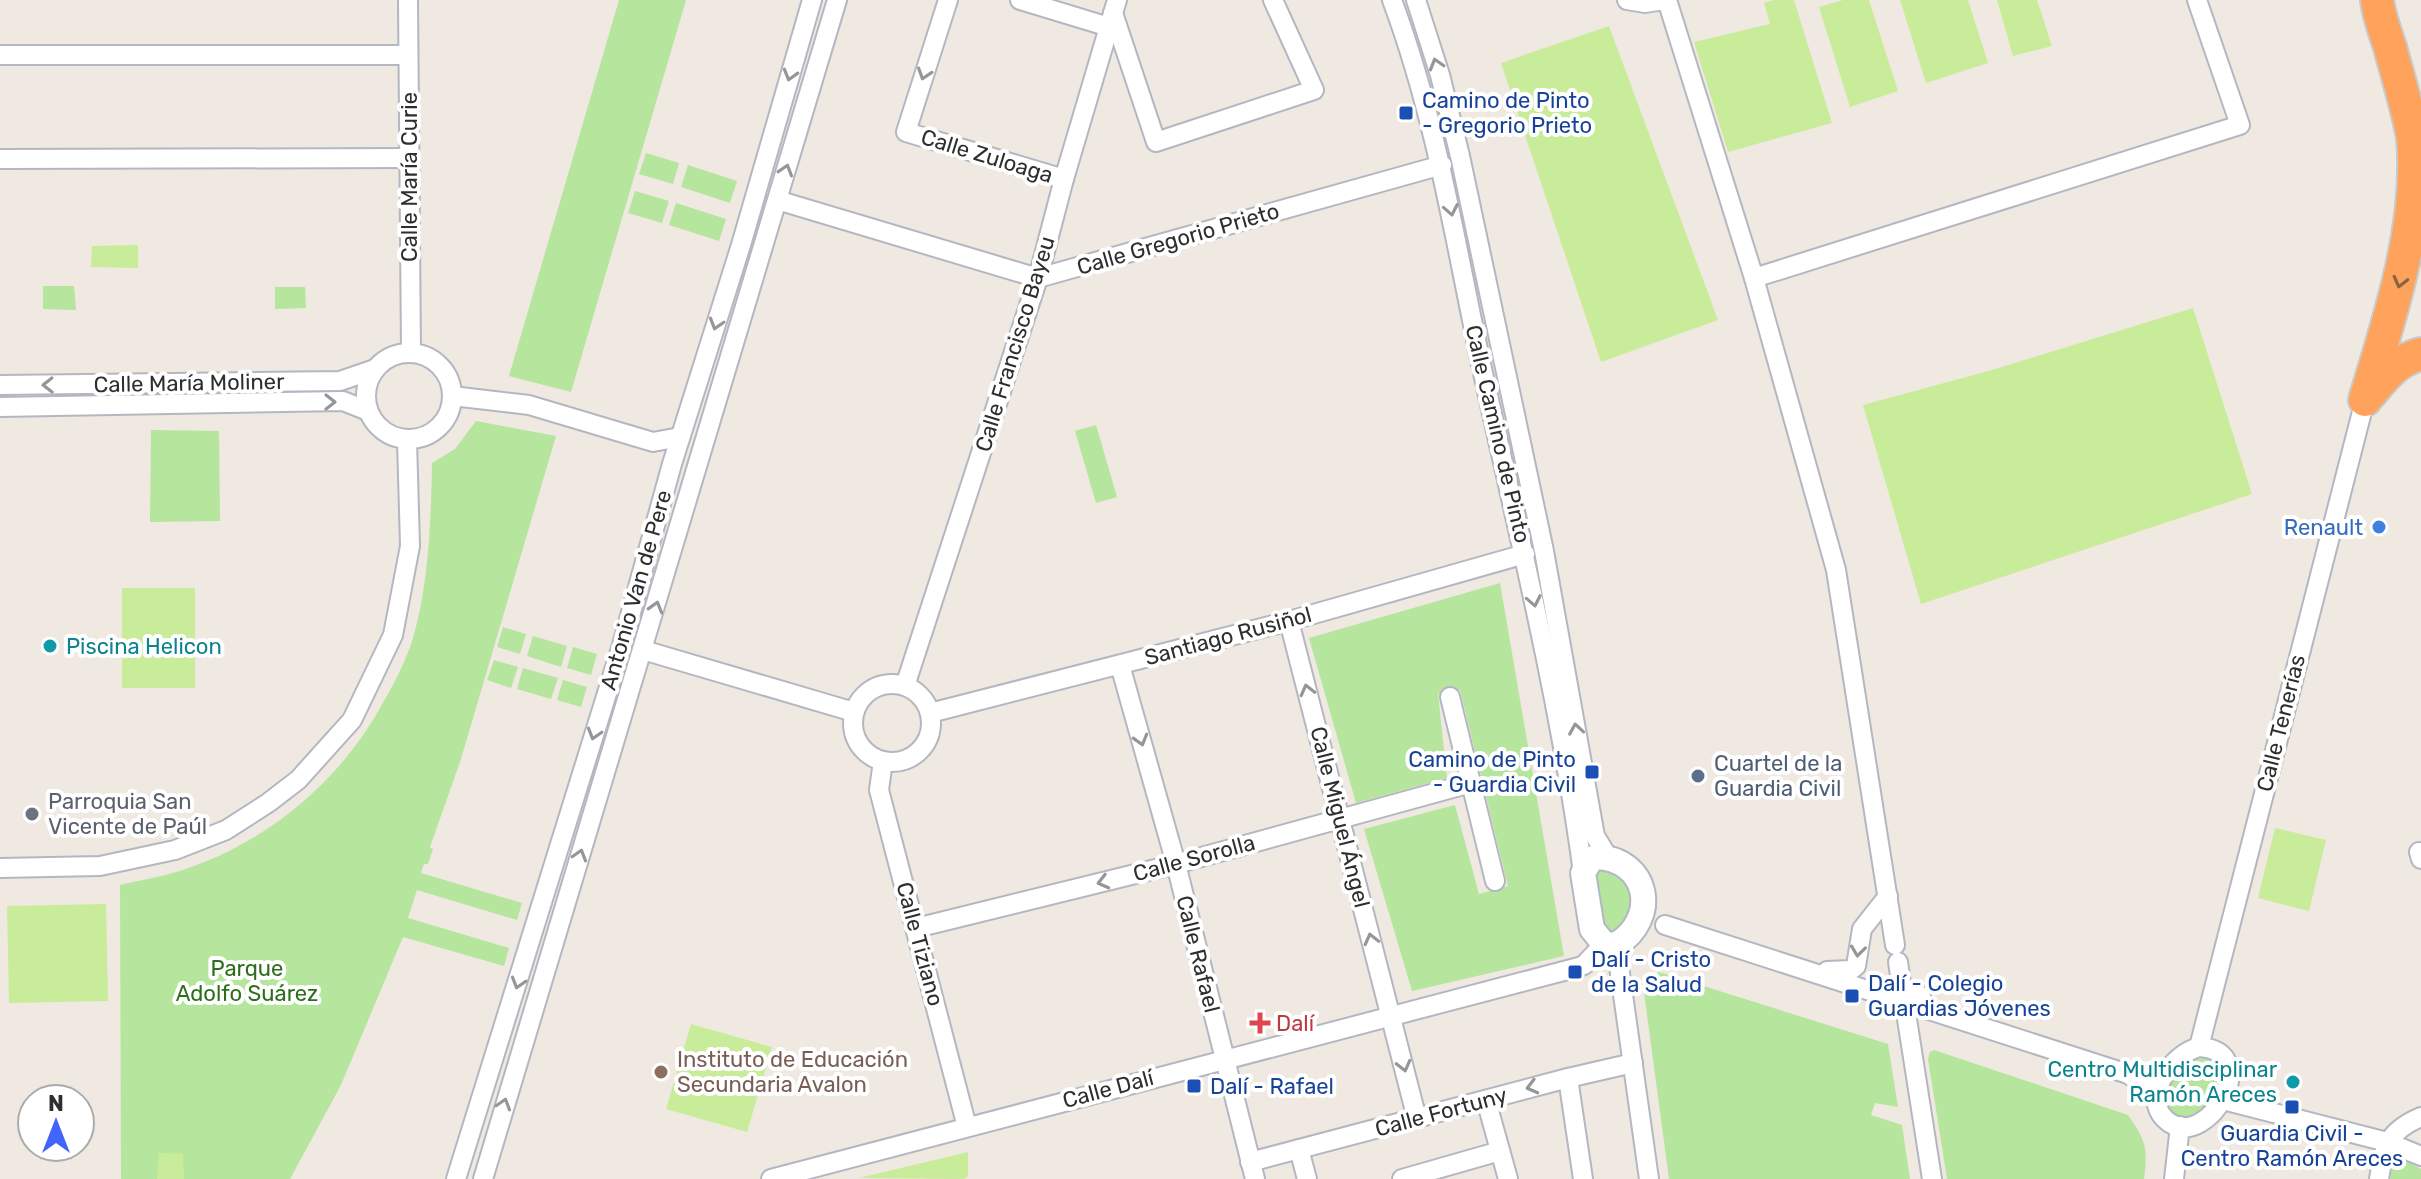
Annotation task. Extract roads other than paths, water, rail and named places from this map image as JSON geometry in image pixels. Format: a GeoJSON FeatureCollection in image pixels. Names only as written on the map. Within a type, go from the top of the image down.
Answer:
{"type":"FeatureCollection","features":[{"type":"Feature","properties":{"kind":"highway"},"geometry":{"type":"LineString","coordinates":[[2365,400],[2405,260],[2416,175],[2413,136],[2377,0]]}},
{"type":"Feature","properties":{"kind":"highway"},"geometry":{"type":"LineString","coordinates":[[2394,0],[2421,88]]}},
{"type":"Feature","properties":{"kind":"highway"},"geometry":{"type":"LineString","coordinates":[[2365,400],[2387,373],[2405,358],[2421,354]]}},
{"type":"Feature","properties":{"kind":"street","name":"Calle María Curie"},"geometry":{"type":"LineString","coordinates":[[408,0],[411,353]]}},
{"type":"Feature","properties":{"kind":"street","name":"Antonio Van de Pere"},"geometry":{"type":"LineString","coordinates":[[456,1179],[617,659],[672,464],[741,245],[812,0]]}},
{"type":"Feature","properties":{"kind":"street","name":"Antonio Van de Pere"},"geometry":{"type":"LineString","coordinates":[[483,1179],[837,0]]}},
{"type":"Feature","properties":{"kind":"street","name":"Calle Zuloaga"},"geometry":{"type":"LineString","coordinates":[[948,0],[906,132],[1064,179]]}},
{"type":"Feature","properties":{"kind":"street"},"geometry":{"type":"LineString","coordinates":[[1020,0],[1113,13],[1156,142],[1314,90],[1273,0]]}},
{"type":"Feature","properties":{"kind":"street","name":"Calle Camino de Pinto"},"geometry":{"type":"LineString","coordinates":[[1392,0],[1413,57],[1442,165],[1481,363],[1525,554],[1576,820],[1583,873]]}},
{"type":"Feature","properties":{"kind":"street","name":"Calle Camino de Pinto"},"geometry":{"type":"LineString","coordinates":[[1416,0],[1440,75],[1460,156],[1544,551],[1594,832],[1608,857]]}},
{"type":"Feature","properties":{"kind":"street"},"geometry":{"type":"LineString","coordinates":[[1627,0],[1645,3],[1665,0],[1754,278],[1836,570],[1904,991],[2018,1028],[2048,1041],[2060,1051]]}},
{"type":"Feature","properties":{"kind":"street"},"geometry":{"type":"LineString","coordinates":[[1754,278],[2240,125],[2197,0]]}},
{"type":"Feature","properties":{"kind":"street","name":"Calle Francisco Bayeu"},"geometry":{"type":"LineString","coordinates":[[905,686],[1038,278],[1113,13]]}},
{"type":"Feature","properties":{"kind":"street"},"geometry":{"type":"LineString","coordinates":[[0,55],[408,55]]}},
{"type":"Feature","properties":{"kind":"street"},"geometry":{"type":"LineString","coordinates":[[0,159],[409,158]]}},
{"type":"Feature","properties":{"kind":"street","name":"Calle Gregorio Prieto"},"geometry":{"type":"LineString","coordinates":[[1038,278],[1442,165]]}},
{"type":"Feature","properties":{"kind":"street"},"geometry":{"type":"LineString","coordinates":[[777,200],[1038,278]]}},
{"type":"Feature","properties":{"kind":"street"},"geometry":{"type":"LineString","coordinates":[[411,353],[424,356],[445,371],[452,396],[444,422],[434,432],[407,440],[383,431],[368,411],[365,396],[375,369],[385,360],[411,353]]}},
{"type":"Feature","properties":{"kind":"street","name":"Calle María Moliner"},"geometry":{"type":"LineString","coordinates":[[0,385],[340,381],[375,369]]}},
{"type":"Feature","properties":{"kind":"street"},"geometry":{"type":"LineString","coordinates":[[452,396],[529,405],[653,442],[680,437]]}},
{"type":"Feature","properties":{"kind":"street","name":"Calle Tenerías"},"geometry":{"type":"LineString","coordinates":[[2199,1047],[2365,400]]}},
{"type":"Feature","properties":{"kind":"street","name":"Calle María Moliner"},"geometry":{"type":"LineString","coordinates":[[0,407],[343,401],[368,411]]}},
{"type":"Feature","properties":{"kind":"street"},"geometry":{"type":"LineString","coordinates":[[0,868],[100,866],[175,850],[226,830],[298,780],[352,720],[393,635],[410,546],[407,440]]}},
{"type":"Feature","properties":{"kind":"street"},"geometry":{"type":"LineString","coordinates":[[653,442],[672,464]]}},
{"type":"Feature","properties":{"kind":"street","name":"Santiago Rusiñol"},"geometry":{"type":"LineString","coordinates":[[930,713],[1289,621],[1525,554]]}},
{"type":"Feature","properties":{"kind":"street","name":"Calle Miguel Ángel"},"geometry":{"type":"LineString","coordinates":[[1289,621],[1417,1119]]}},
{"type":"Feature","properties":{"kind":"street"},"geometry":{"type":"LineString","coordinates":[[643,650],[854,712]]}},
{"type":"Feature","properties":{"kind":"street","name":"Calle Rafael"},"geometry":{"type":"LineString","coordinates":[[1120,665],[1176,864],[1252,1170]]}},
{"type":"Feature","properties":{"kind":"street"},"geometry":{"type":"LineString","coordinates":[[892,683],[905,686],[925,701],[930,713],[928,738],[921,749],[899,762],[883,761],[864,751],[856,740],[854,712],[867,692],[879,685],[892,683]]}},
{"type":"Feature","properties":{"kind":"street"},"geometry":{"type":"LineString","coordinates":[[1450,697],[1495,881]]}},
{"type":"Feature","properties":{"kind":"street","name":"Calle Tiziano"},"geometry":{"type":"LineString","coordinates":[[883,761],[879,790],[967,1127]]}},
{"type":"Feature","properties":{"kind":"street","name":"Calle Sorolla"},"geometry":{"type":"LineString","coordinates":[[916,928],[1176,864],[1471,783]]}},
{"type":"Feature","properties":{"kind":"street"},"geometry":{"type":"LineString","coordinates":[[1649,1179],[1617,947],[1592,929],[1583,873],[1596,857],[1608,857],[1630,869],[1665,925],[2128,1074],[2147,1087],[2171,1124],[2198,1123],[2210,1116],[2223,1100],[2230,1076],[2225,1058],[2215,1049],[2199,1047],[2154,1068],[2128,1074]]}},
{"type":"Feature","properties":{"kind":"street"},"geometry":{"type":"LineString","coordinates":[[1617,947],[1641,920],[1643,890]]}},
{"type":"Feature","properties":{"kind":"street"},"geometry":{"type":"LineString","coordinates":[[1808,970],[1841,972],[1856,966],[1862,929],[1888,896]]}},
{"type":"Feature","properties":{"kind":"street"},"geometry":{"type":"LineString","coordinates":[[1617,947],[1665,925]]}},
{"type":"Feature","properties":{"kind":"street","name":"Calle Dalí"},"geometry":{"type":"LineString","coordinates":[[771,1179],[1584,965],[1617,947]]}},
{"type":"Feature","properties":{"kind":"street"},"geometry":{"type":"LineString","coordinates":[[1904,1000],[1932,1179]]}},
{"type":"Feature","properties":{"kind":"street"},"geometry":{"type":"LineString","coordinates":[[2157,1102],[2163,1077],[2177,1057]]}},
{"type":"Feature","properties":{"kind":"street","name":"Calle Fortuny"},"geometry":{"type":"LineString","coordinates":[[1252,1170],[1299,1149],[1633,1063]]}},
{"type":"Feature","properties":{"kind":"street"},"geometry":{"type":"LineString","coordinates":[[1568,1078],[1583,1179]]}},
{"type":"Feature","properties":{"kind":"street"},"geometry":{"type":"LineString","coordinates":[[1486,1100],[1508,1179]]}},
{"type":"Feature","properties":{"kind":"street"},"geometry":{"type":"LineString","coordinates":[[2223,1100],[2387,1142],[2421,1156]]}},
{"type":"Feature","properties":{"kind":"street"},"geometry":{"type":"LineString","coordinates":[[2379,1179],[2387,1142],[2398,1129],[2421,1117]]}},
{"type":"Feature","properties":{"kind":"street"},"geometry":{"type":"LineString","coordinates":[[2174,1179],[2180,1126]]}},
{"type":"Feature","properties":{"kind":"street"},"geometry":{"type":"LineString","coordinates":[[1299,1149],[1307,1179]]}},
{"type":"Feature","properties":{"kind":"street"},"geometry":{"type":"LineString","coordinates":[[1411,1178],[1500,1151]]}},
{"type":"Feature","properties":{"kind":"place","name":"Camino de Pinto - Gregorio Prieto"},"geometry":{"type":"Point","coordinates":[1406,113]}},
{"type":"Feature","properties":{"kind":"place","name":"Renault"},"geometry":{"type":"Point","coordinates":[2379,527]}},
{"type":"Feature","properties":{"kind":"place","name":"Piscina Helicon"},"geometry":{"type":"Point","coordinates":[50,646]}},
{"type":"Feature","properties":{"kind":"place","name":"Camino de Pinto - Guardia Civil"},"geometry":{"type":"Point","coordinates":[1592,772]}},
{"type":"Feature","properties":{"kind":"place","name":"Cuartel de la Guardia Civil"},"geometry":{"type":"Point","coordinates":[1698,776]}},
{"type":"Feature","properties":{"kind":"place","name":"Parroquia San Vicente de Paúl"},"geometry":{"type":"Point","coordinates":[32,814]}},
{"type":"Feature","properties":{"kind":"place","name":"Dalí - Cristo de la Salud"},"geometry":{"type":"Point","coordinates":[1575,972]}},
{"type":"Feature","properties":{"kind":"place","name":"Dalí - Colegio Guardias Jóvenes"},"geometry":{"type":"Point","coordinates":[1852,996]}},
{"type":"Feature","properties":{"kind":"place","name":"Dalí"},"geometry":{"type":"Point","coordinates":[1260,1023]}},
{"type":"Feature","properties":{"kind":"place","name":"Instituto de Educación Secundaria Avalon"},"geometry":{"type":"Point","coordinates":[661,1072]}},
{"type":"Feature","properties":{"kind":"place","name":"Centro Multidisciplinar Ramón Areces"},"geometry":{"type":"Point","coordinates":[2293,1082]}},
{"type":"Feature","properties":{"kind":"place","name":"Dalí - Rafael"},"geometry":{"type":"Point","coordinates":[1194,1086]}},
{"type":"Feature","properties":{"kind":"place","name":"Guardia Civil - Centro Ramón Areces"},"geometry":{"type":"Point","coordinates":[2292,1107]}},
{"type":"Feature","properties":{"kind":"park label","name":"Parque Adolfo Suárez"},"geometry":{"type":"Point","coordinates":[247,980]}}]}
